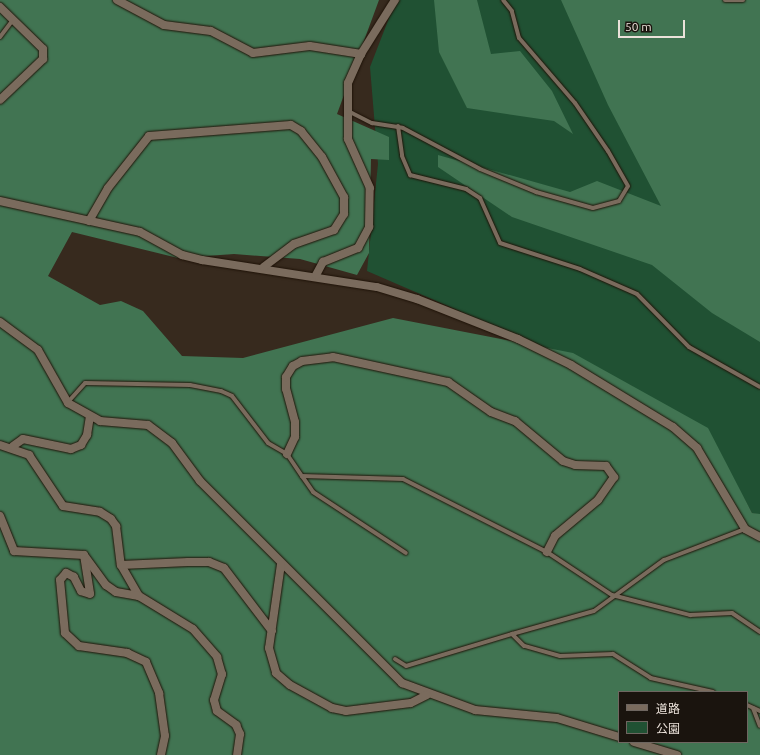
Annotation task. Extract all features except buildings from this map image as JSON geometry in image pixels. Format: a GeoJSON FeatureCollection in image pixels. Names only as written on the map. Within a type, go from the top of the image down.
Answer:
{"type":"FeatureCollection","features":[{"type":"Feature","properties":{"kind":"street"},"geometry":{"type":"LineString","coordinates":[[117,0],[164,25],[211,31],[253,53],[310,46],[361,54]]}},
{"type":"Feature","properties":{"kind":"street"},"geometry":{"type":"LineString","coordinates":[[316,275],[323,262],[358,248],[369,227],[370,188],[348,140],[346,110],[348,83],[361,54],[395,0]]}},
{"type":"Feature","properties":{"kind":"street"},"geometry":{"type":"LineString","coordinates":[[0,7],[43,49],[43,59],[0,100]]}},
{"type":"Feature","properties":{"kind":"street"},"geometry":{"type":"LineString","coordinates":[[89,221],[108,188],[149,136],[291,125],[301,130],[322,156],[344,197],[344,214],[334,230],[294,244],[264,267]]}},
{"type":"Feature","properties":{"kind":"street"},"geometry":{"type":"LineString","coordinates":[[0,201],[140,232],[182,255],[316,275],[417,299],[518,339],[571,365],[673,427],[697,448],[745,529],[760,537]]}},
{"type":"Feature","properties":{"kind":"street"},"geometry":{"type":"LineString","coordinates":[[0,322],[38,350],[68,403],[90,417],[148,425],[156,429],[172,443],[200,481],[281,564],[387,670],[402,683],[427,695],[475,710],[557,718],[618,737]]}},
{"type":"Feature","properties":{"kind":"street"},"geometry":{"type":"LineString","coordinates":[[287,454],[295,437],[295,422],[286,389],[286,377],[293,366],[302,361],[333,357],[448,382],[491,412],[515,421],[563,460],[575,465],[606,466],[614,476],[598,500],[554,536],[547,552]]}},
{"type":"Feature","properties":{"kind":"street"},"geometry":{"type":"LineString","coordinates":[[12,446],[23,439],[71,449],[81,445],[90,417]]}},
{"type":"Feature","properties":{"kind":"street"},"geometry":{"type":"LineString","coordinates":[[0,445],[12,446],[38,464],[63,506],[100,512],[111,518],[116,526],[121,565],[139,596]]}},
{"type":"Feature","properties":{"kind":"street"},"geometry":{"type":"LineString","coordinates":[[0,516],[14,551],[84,555]]}},
{"type":"Feature","properties":{"kind":"street"},"geometry":{"type":"LineString","coordinates":[[84,555],[106,585],[116,592],[139,596],[193,629],[217,657],[222,674],[214,700],[218,711],[236,725],[240,734],[237,755]]}},
{"type":"Feature","properties":{"kind":"street"},"geometry":{"type":"LineString","coordinates":[[84,555],[90,594],[80,591],[74,577],[66,573],[60,580],[65,633],[79,646],[127,653],[146,662],[159,693],[165,736],[161,755]]}},
{"type":"Feature","properties":{"kind":"street"},"geometry":{"type":"LineString","coordinates":[[121,565],[209,562],[224,568],[272,632]]}},
{"type":"Feature","properties":{"kind":"street"},"geometry":{"type":"LineString","coordinates":[[281,564],[269,648],[276,673],[290,685],[332,708],[346,711],[380,709],[411,703],[427,695]]}},
{"type":"Feature","properties":{"kind":"street"},"geometry":{"type":"LineString","coordinates":[[637,743],[677,755]]}},
{"type":"Feature","properties":{"kind":"lane"},"geometry":{"type":"LineString","coordinates":[[346,110],[372,123],[398,126],[480,169],[536,192],[593,208],[625,196],[628,186],[608,151],[575,103],[519,38],[512,11],[503,0]]}},
{"type":"Feature","properties":{"kind":"lane"},"geometry":{"type":"LineString","coordinates":[[725,0],[743,0]]}},
{"type":"Feature","properties":{"kind":"lane"},"geometry":{"type":"LineString","coordinates":[[0,37],[13,20]]}},
{"type":"Feature","properties":{"kind":"lane"},"geometry":{"type":"LineString","coordinates":[[398,126],[402,156],[410,174],[466,189],[480,198],[500,243],[580,269],[637,294],[689,347],[760,387]]}},
{"type":"Feature","properties":{"kind":"lane"},"geometry":{"type":"LineString","coordinates":[[68,403],[85,383],[208,388],[232,396],[258,433],[287,454],[313,492],[406,553]]}},
{"type":"Feature","properties":{"kind":"lane"},"geometry":{"type":"LineString","coordinates":[[302,476],[403,479],[547,552],[612,595],[690,615],[732,613],[760,632]]}},
{"type":"Feature","properties":{"kind":"lane"},"geometry":{"type":"LineString","coordinates":[[395,659],[406,666],[594,611],[612,595],[664,560],[745,529]]}},
{"type":"Feature","properties":{"kind":"lane"},"geometry":{"type":"LineString","coordinates":[[512,634],[524,646],[560,656],[609,653],[651,678],[709,691]]}},
{"type":"Feature","properties":{"kind":"lane"},"geometry":{"type":"LineString","coordinates":[[748,706],[760,711]]}},
{"type":"Feature","properties":{"kind":"lane"},"geometry":{"type":"LineString","coordinates":[[753,708],[760,726]]}},
{"type":"Feature","properties":{"kind":"green space"},"geometry":{"type":"Polygon","coordinates":[[[0,0],[379,0],[337,114],[389,137],[389,160],[371,159],[369,253],[357,275],[300,259],[234,254],[178,258],[72,232],[48,276],[100,305],[121,301],[143,311],[182,356],[243,358],[393,318],[573,353],[708,428],[752,513],[760,514],[760,755],[0,755],[0,0]]]}},
{"type":"Feature","properties":{"kind":"green space"},"geometry":{"type":"Polygon","coordinates":[[[396,0],[760,0],[760,515],[752,513],[721,457],[632,386],[367,271],[378,164],[370,67],[396,0]]]}},
{"type":"Feature","properties":{"kind":"green space"},"geometry":{"type":"Polygon","coordinates":[[[434,0],[477,0],[491,54],[520,51],[552,91],[573,134],[554,121],[467,108],[439,52],[434,0]]]}},
{"type":"Feature","properties":{"kind":"green space"},"geometry":{"type":"Polygon","coordinates":[[[561,0],[760,0],[760,342],[712,313],[652,265],[512,217],[438,167],[438,155],[570,192],[597,181],[661,206],[608,105],[561,0]]]}}]}
